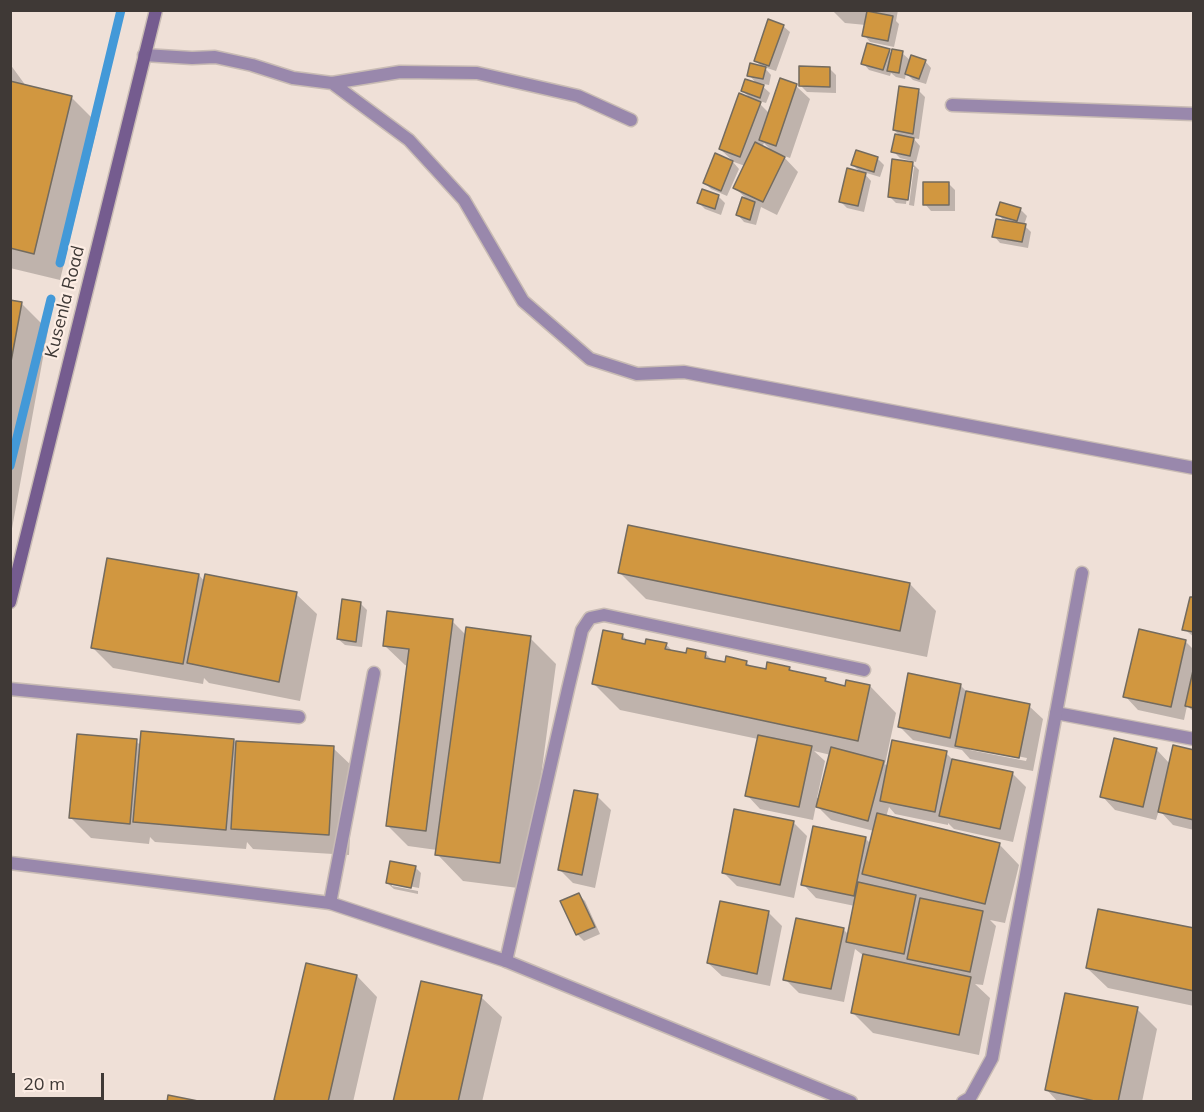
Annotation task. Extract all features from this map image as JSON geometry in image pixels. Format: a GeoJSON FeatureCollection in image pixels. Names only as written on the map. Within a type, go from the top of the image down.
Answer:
{"type":"FeatureCollection","features":[{"type":"Feature","properties":{"kind":"main road","name":"Kusenla Road"},"geometry":{"type":"LineString","coordinates":[[10,602],[156,10]]}},
{"type":"Feature","properties":{"kind":"street"},"geometry":{"type":"LineString","coordinates":[[144,55],[215,57],[252,65],[293,78],[332,83],[400,72],[477,73],[578,96],[631,120]]}},
{"type":"Feature","properties":{"kind":"street"},"geometry":{"type":"LineString","coordinates":[[332,83],[409,140],[464,200],[523,301],[590,359],[638,374],[684,372],[1194,468]]}},
{"type":"Feature","properties":{"kind":"street"},"geometry":{"type":"LineString","coordinates":[[952,105],[1194,114]]}},
{"type":"Feature","properties":{"kind":"street"},"geometry":{"type":"LineString","coordinates":[[963,1101],[970,1098],[992,1058],[1082,573]]}},
{"type":"Feature","properties":{"kind":"street"},"geometry":{"type":"LineString","coordinates":[[506,961],[570,679],[582,630],[590,618],[604,615],[864,670]]}},
{"type":"Feature","properties":{"kind":"street"},"geometry":{"type":"LineString","coordinates":[[330,903],[374,673]]}},
{"type":"Feature","properties":{"kind":"street"},"geometry":{"type":"LineString","coordinates":[[10,689],[299,717]]}},
{"type":"Feature","properties":{"kind":"street"},"geometry":{"type":"LineString","coordinates":[[1056,713],[1194,739]]}},
{"type":"Feature","properties":{"kind":"street"},"geometry":{"type":"LineString","coordinates":[[10,863],[330,903],[506,961],[851,1101]]}},
{"type":"Feature","properties":{"kind":"building"},"geometry":{"type":"Polygon","coordinates":[[[867,11],[893,16],[888,41],[862,36],[867,11]]]}},
{"type":"Feature","properties":{"kind":"building"},"geometry":{"type":"Polygon","coordinates":[[[768,19],[784,25],[769,66],[754,61],[768,19]]]}},
{"type":"Feature","properties":{"kind":"building"},"geometry":{"type":"Polygon","coordinates":[[[867,43],[890,49],[883,70],[861,64],[867,43]]]}},
{"type":"Feature","properties":{"kind":"building"},"geometry":{"type":"Polygon","coordinates":[[[892,49],[903,51],[899,73],[887,71],[892,49]]]}},
{"type":"Feature","properties":{"kind":"building"},"geometry":{"type":"Polygon","coordinates":[[[911,55],[926,60],[919,79],[905,74],[911,55]]]}},
{"type":"Feature","properties":{"kind":"building"},"geometry":{"type":"Polygon","coordinates":[[[750,63],[766,67],[763,79],[747,76],[750,63]]]}},
{"type":"Feature","properties":{"kind":"building"},"geometry":{"type":"Polygon","coordinates":[[[799,66],[830,67],[830,87],[799,86],[799,66]]]}},
{"type":"Feature","properties":{"kind":"building"},"geometry":{"type":"Polygon","coordinates":[[[780,78],[797,84],[776,146],[759,140],[780,78]]]}},
{"type":"Feature","properties":{"kind":"building"},"geometry":{"type":"Polygon","coordinates":[[[745,79],[764,85],[760,98],[741,91],[745,79]]]}},
{"type":"Feature","properties":{"kind":"building"},"geometry":{"type":"Polygon","coordinates":[[[10,81],[72,96],[34,254],[10,248],[10,81]]]}},
{"type":"Feature","properties":{"kind":"building"},"geometry":{"type":"Polygon","coordinates":[[[899,86],[919,89],[913,134],[893,130],[899,86]]]}},
{"type":"Feature","properties":{"kind":"building"},"geometry":{"type":"Polygon","coordinates":[[[739,93],[761,102],[740,157],[719,149],[739,93]]]}},
{"type":"Feature","properties":{"kind":"building"},"geometry":{"type":"Polygon","coordinates":[[[895,134],[914,138],[910,156],[891,152],[895,134]]]}},
{"type":"Feature","properties":{"kind":"building"},"geometry":{"type":"Polygon","coordinates":[[[755,142],[785,157],[763,202],[733,188],[755,142]]]}},
{"type":"Feature","properties":{"kind":"building"},"geometry":{"type":"Polygon","coordinates":[[[856,150],[878,157],[874,172],[851,165],[856,150]]]}},
{"type":"Feature","properties":{"kind":"building"},"geometry":{"type":"Polygon","coordinates":[[[715,153],[733,161],[721,191],[703,183],[715,153]]]}},
{"type":"Feature","properties":{"kind":"building"},"geometry":{"type":"Polygon","coordinates":[[[892,159],[913,162],[908,200],[888,197],[892,159]]]}},
{"type":"Feature","properties":{"kind":"building"},"geometry":{"type":"Polygon","coordinates":[[[847,168],[866,173],[858,206],[839,202],[847,168]]]}},
{"type":"Feature","properties":{"kind":"building"},"geometry":{"type":"Polygon","coordinates":[[[923,182],[949,182],[949,205],[923,205],[923,182]]]}},
{"type":"Feature","properties":{"kind":"building"},"geometry":{"type":"Polygon","coordinates":[[[702,189],[719,195],[715,209],[697,203],[702,189]]]}},
{"type":"Feature","properties":{"kind":"building"},"geometry":{"type":"Polygon","coordinates":[[[742,197],[755,202],[750,220],[736,215],[742,197]]]}},
{"type":"Feature","properties":{"kind":"building"},"geometry":{"type":"Polygon","coordinates":[[[1000,202],[1021,208],[1017,221],[996,215],[1000,202]]]}},
{"type":"Feature","properties":{"kind":"building"},"geometry":{"type":"Polygon","coordinates":[[[996,219],[1026,224],[1022,242],[992,237],[996,219]]]}},
{"type":"Feature","properties":{"kind":"building"},"geometry":{"type":"Polygon","coordinates":[[[10,300],[22,302],[10,367],[10,300]]]}},
{"type":"Feature","properties":{"kind":"building"},"geometry":{"type":"Polygon","coordinates":[[[628,525],[910,583],[900,631],[618,573],[628,525]]]}},
{"type":"Feature","properties":{"kind":"building"},"geometry":{"type":"Polygon","coordinates":[[[107,558],[199,574],[183,664],[91,648],[107,558]]]}},
{"type":"Feature","properties":{"kind":"building"},"geometry":{"type":"Polygon","coordinates":[[[205,574],[297,592],[279,682],[187,663],[205,574]]]}},
{"type":"Feature","properties":{"kind":"building"},"geometry":{"type":"Polygon","coordinates":[[[1190,597],[1194,597],[1194,632],[1182,630],[1190,597]]]}},
{"type":"Feature","properties":{"kind":"building"},"geometry":{"type":"Polygon","coordinates":[[[342,599],[361,602],[356,642],[337,639],[342,599]]]}},
{"type":"Feature","properties":{"kind":"building"},"geometry":{"type":"Polygon","coordinates":[[[387,611],[453,619],[426,831],[386,826],[409,649],[383,646],[387,611]]]}},
{"type":"Feature","properties":{"kind":"building"},"geometry":{"type":"Polygon","coordinates":[[[466,627],[531,636],[500,863],[435,855],[466,627]]]}},
{"type":"Feature","properties":{"kind":"building"},"geometry":{"type":"Polygon","coordinates":[[[1139,629],[1186,640],[1171,707],[1123,697],[1139,629]]]}},
{"type":"Feature","properties":{"kind":"building"},"geometry":{"type":"Polygon","coordinates":[[[603,630],[623,634],[622,639],[645,644],[646,639],[667,643],[665,649],[686,653],[687,648],[706,652],[705,658],[725,662],[726,656],[747,661],[746,665],[766,669],[767,662],[790,667],[789,670],[826,678],[825,681],[845,686],[846,680],[870,685],[858,741],[592,684],[603,630]]]}},
{"type":"Feature","properties":{"kind":"building"},"geometry":{"type":"Polygon","coordinates":[[[1194,666],[1194,708],[1185,706],[1194,666]]]}},
{"type":"Feature","properties":{"kind":"building"},"geometry":{"type":"Polygon","coordinates":[[[908,673],[961,684],[950,738],[898,727],[908,673]]]}},
{"type":"Feature","properties":{"kind":"building"},"geometry":{"type":"Polygon","coordinates":[[[966,691],[1030,704],[1019,758],[955,746],[966,691]]]}},
{"type":"Feature","properties":{"kind":"building"},"geometry":{"type":"Polygon","coordinates":[[[141,731],[234,739],[226,830],[133,822],[141,731]]]}},
{"type":"Feature","properties":{"kind":"building"},"geometry":{"type":"Polygon","coordinates":[[[77,734],[137,739],[130,824],[69,818],[77,734]]]}},
{"type":"Feature","properties":{"kind":"building"},"geometry":{"type":"Polygon","coordinates":[[[758,735],[812,746],[799,807],[745,796],[758,735]]]}},
{"type":"Feature","properties":{"kind":"building"},"geometry":{"type":"Polygon","coordinates":[[[1114,738],[1157,748],[1143,807],[1100,797],[1114,738]]]}},
{"type":"Feature","properties":{"kind":"building"},"geometry":{"type":"Polygon","coordinates":[[[892,740],[947,751],[935,812],[880,801],[892,740]]]}},
{"type":"Feature","properties":{"kind":"building"},"geometry":{"type":"Polygon","coordinates":[[[236,741],[334,746],[329,835],[231,829],[236,741]]]}},
{"type":"Feature","properties":{"kind":"building"},"geometry":{"type":"Polygon","coordinates":[[[1173,745],[1194,750],[1194,820],[1158,812],[1173,745]]]}},
{"type":"Feature","properties":{"kind":"building"},"geometry":{"type":"Polygon","coordinates":[[[831,747],[884,761],[868,821],[816,807],[831,747]]]}},
{"type":"Feature","properties":{"kind":"building"},"geometry":{"type":"Polygon","coordinates":[[[952,759],[1013,772],[1000,829],[939,816],[952,759]]]}},
{"type":"Feature","properties":{"kind":"building"},"geometry":{"type":"Polygon","coordinates":[[[574,790],[598,794],[582,875],[558,870],[574,790]]]}},
{"type":"Feature","properties":{"kind":"building"},"geometry":{"type":"Polygon","coordinates":[[[734,809],[794,821],[780,885],[722,873],[734,809]]]}},
{"type":"Feature","properties":{"kind":"building"},"geometry":{"type":"Polygon","coordinates":[[[877,813],[1000,843],[985,904],[862,874],[877,813]]]}},
{"type":"Feature","properties":{"kind":"building"},"geometry":{"type":"Polygon","coordinates":[[[813,826],[866,837],[854,896],[801,885],[813,826]]]}},
{"type":"Feature","properties":{"kind":"building"},"geometry":{"type":"Polygon","coordinates":[[[390,861],[416,866],[411,888],[386,883],[390,861]]]}},
{"type":"Feature","properties":{"kind":"building"},"geometry":{"type":"Polygon","coordinates":[[[858,882],[916,895],[904,954],[846,942],[858,882]]]}},
{"type":"Feature","properties":{"kind":"building"},"geometry":{"type":"Polygon","coordinates":[[[579,893],[595,927],[576,935],[560,901],[579,893]]]}},
{"type":"Feature","properties":{"kind":"building"},"geometry":{"type":"Polygon","coordinates":[[[920,898],[983,911],[970,972],[907,959],[920,898]]]}},
{"type":"Feature","properties":{"kind":"building"},"geometry":{"type":"Polygon","coordinates":[[[720,901],[769,911],[757,974],[707,963],[720,901]]]}},
{"type":"Feature","properties":{"kind":"building"},"geometry":{"type":"Polygon","coordinates":[[[1098,909],[1194,928],[1194,991],[1086,968],[1098,909]]]}},
{"type":"Feature","properties":{"kind":"building"},"geometry":{"type":"Polygon","coordinates":[[[796,918],[844,928],[831,989],[783,980],[796,918]]]}},
{"type":"Feature","properties":{"kind":"building"},"geometry":{"type":"Polygon","coordinates":[[[863,954],[971,977],[959,1035],[851,1013],[863,954]]]}},
{"type":"Feature","properties":{"kind":"building"},"geometry":{"type":"Polygon","coordinates":[[[306,963],[357,975],[328,1102],[279,1102],[274,1100],[306,963]]]}},
{"type":"Feature","properties":{"kind":"building"},"geometry":{"type":"Polygon","coordinates":[[[421,981],[482,995],[458,1102],[393,1102],[421,981]]]}},
{"type":"Feature","properties":{"kind":"building"},"geometry":{"type":"Polygon","coordinates":[[[1065,993],[1138,1007],[1118,1102],[1099,1102],[1045,1090],[1065,993]]]}},
{"type":"Feature","properties":{"kind":"building"},"geometry":{"type":"Polygon","coordinates":[[[168,1095],[203,1102],[167,1102],[168,1095]]]}},
{"type":"Feature","properties":{"kind":"waterway"},"geometry":{"type":"LineString","coordinates":[[60,263],[121,10]]}},
{"type":"Feature","properties":{"kind":"waterway"},"geometry":{"type":"LineString","coordinates":[[10,466],[51,299]]}}]}
